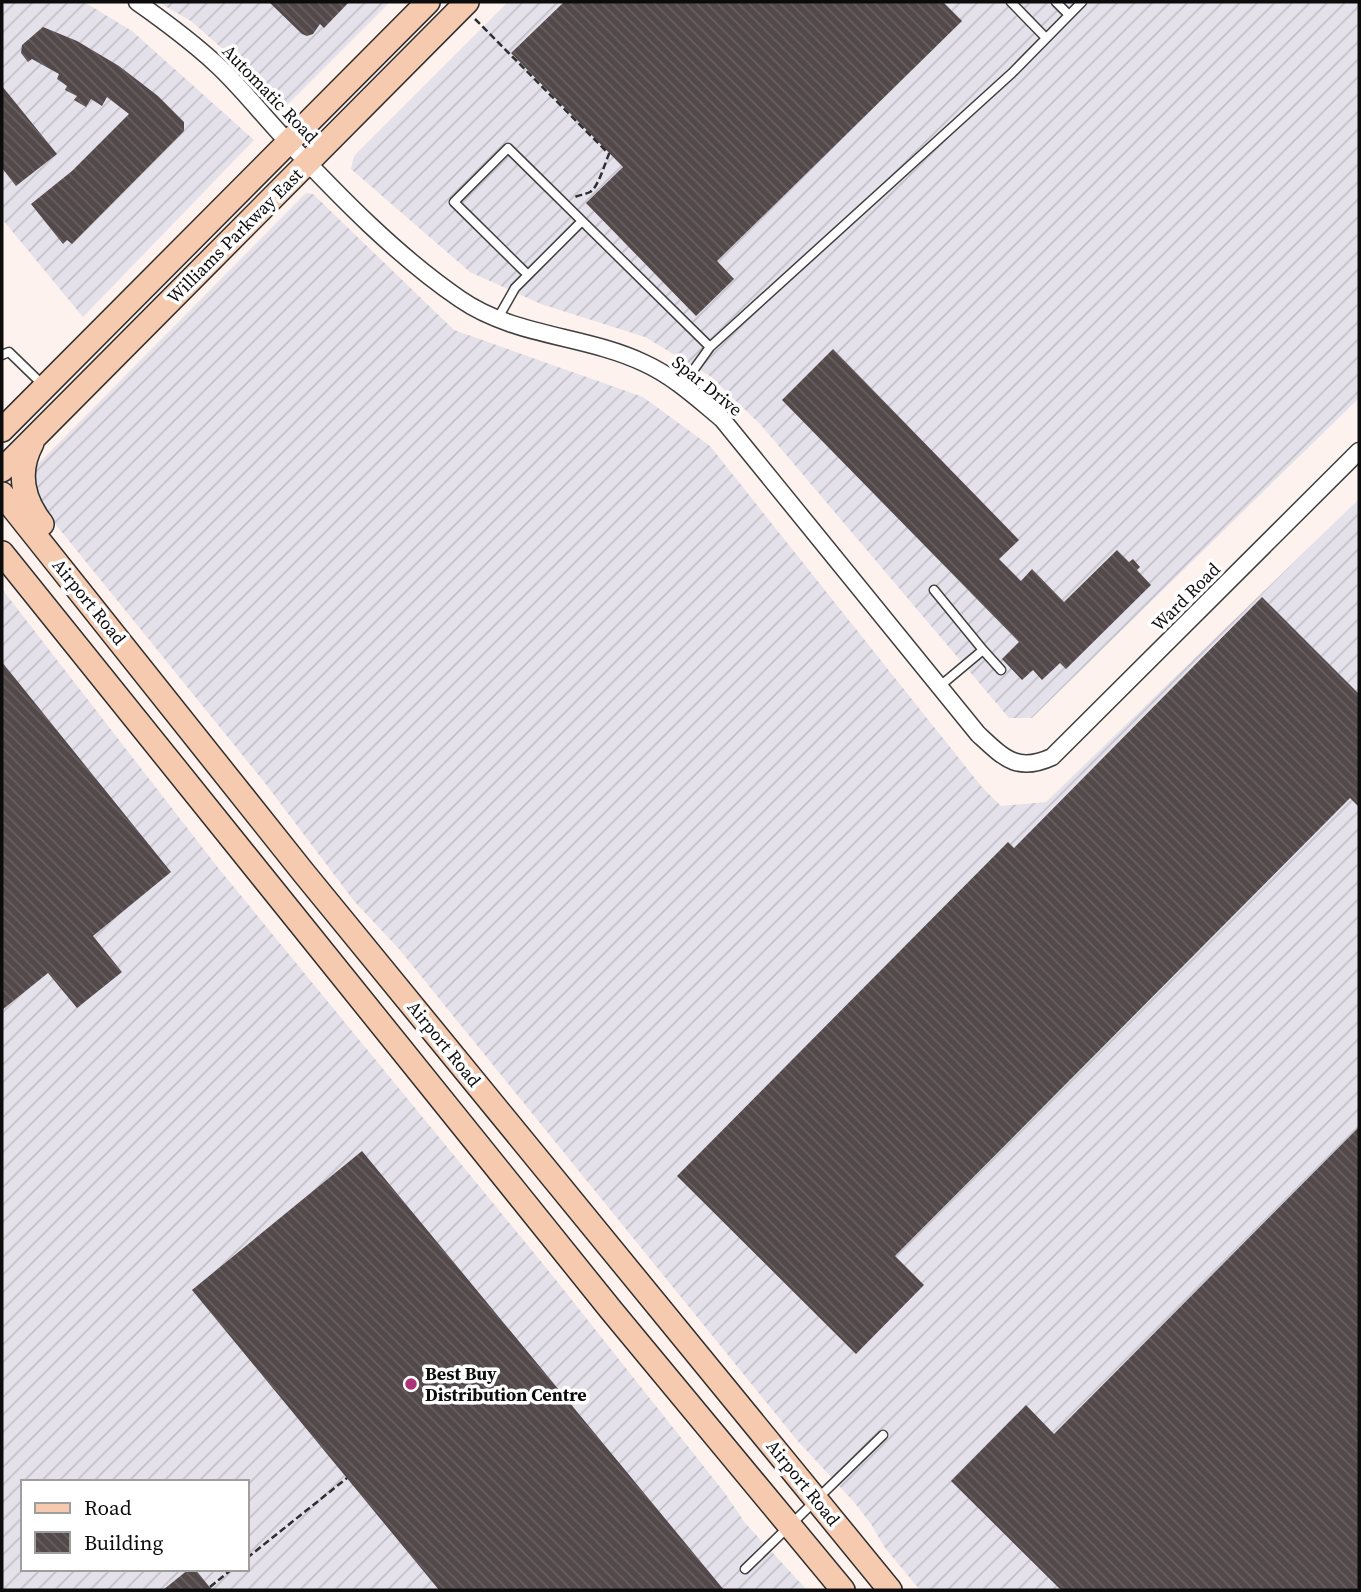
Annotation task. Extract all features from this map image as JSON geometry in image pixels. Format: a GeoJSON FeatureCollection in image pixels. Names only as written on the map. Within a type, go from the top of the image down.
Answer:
{"type":"FeatureCollection","features":[{"type":"Feature","properties":{"kind":"main road","name":"Williams Parkway East"},"geometry":{"type":"LineString","coordinates":[[2,430],[428,2]]}},
{"type":"Feature","properties":{"kind":"main road","name":"Williams Parkway East"},"geometry":{"type":"LineString","coordinates":[[2,470],[465,4]]}},
{"type":"Feature","properties":{"kind":"main road"},"geometry":{"type":"LineString","coordinates":[[2,418],[27,404]]}},
{"type":"Feature","properties":{"kind":"main road"},"geometry":{"type":"LineString","coordinates":[[35,437],[24,461],[23,488],[35,516],[62,550],[65,572]]}},
{"type":"Feature","properties":{"kind":"main road","name":"Airport Road"},"geometry":{"type":"LineString","coordinates":[[2,494],[303,872],[890,1590]]}},
{"type":"Feature","properties":{"kind":"main road","name":"Airport Road"},"geometry":{"type":"LineString","coordinates":[[2,553],[584,1277],[843,1590]]}},
{"type":"Feature","properties":{"kind":"main road"},"geometry":{"type":"LineString","coordinates":[[2,569],[26,583]]}},
{"type":"Feature","properties":{"kind":"street","name":"Automatic Road"},"geometry":{"type":"LineString","coordinates":[[136,2],[179,32],[217,64],[309,162]]}},
{"type":"Feature","properties":{"kind":"street","name":"Spar Drive"},"geometry":{"type":"LineString","coordinates":[[309,162],[382,236],[418,268],[462,301],[512,325],[645,363],[682,386],[722,419],[978,734],[1002,757],[1021,765],[1036,765]]}},
{"type":"Feature","properties":{"kind":"street","name":"Ward Road"},"geometry":{"type":"LineString","coordinates":[[1036,765],[1052,757],[1359,451]]}},
{"type":"Feature","properties":{"kind":"lane"},"geometry":{"type":"LineString","coordinates":[[1011,2],[1046,38]]}},
{"type":"Feature","properties":{"kind":"lane"},"geometry":{"type":"LineString","coordinates":[[1056,2],[1069,15]]}},
{"type":"Feature","properties":{"kind":"lane"},"geometry":{"type":"LineString","coordinates":[[682,386],[710,347],[1012,73],[1082,2]]}},
{"type":"Feature","properties":{"kind":"lane"},"geometry":{"type":"LineString","coordinates":[[527,275],[454,202],[508,148],[710,347]]}},
{"type":"Feature","properties":{"kind":"lane"},"geometry":{"type":"LineString","coordinates":[[498,319],[515,288],[582,222]]}},
{"type":"Feature","properties":{"kind":"lane"},"geometry":{"type":"LineString","coordinates":[[2,344],[5,353],[46,387]]}},
{"type":"Feature","properties":{"kind":"lane"},"geometry":{"type":"LineString","coordinates":[[934,590],[1001,670]]}},
{"type":"Feature","properties":{"kind":"lane"},"geometry":{"type":"LineString","coordinates":[[940,687],[983,650]]}},
{"type":"Feature","properties":{"kind":"lane"},"geometry":{"type":"LineString","coordinates":[[745,1569],[883,1435]]}},
{"type":"Feature","properties":{"kind":"path"},"geometry":{"type":"LineString","coordinates":[[465,4],[609,154],[594,189],[588,194],[576,195],[565,205]]}},
{"type":"Feature","properties":{"kind":"path"},"geometry":{"type":"LineString","coordinates":[[248,1557],[347,1478]]}},
{"type":"Feature","properties":{"kind":"path"},"geometry":{"type":"LineString","coordinates":[[210,1587],[230,1571]]}},
{"type":"Feature","properties":{"kind":"shaded area"},"geometry":{"type":"Polygon","coordinates":[[[2,2],[84,2],[132,31],[254,140],[83,317],[2,219],[2,2]]]}},
{"type":"Feature","properties":{"kind":"shaded area"},"geometry":{"type":"Polygon","coordinates":[[[158,2],[390,2],[287,105],[191,21],[158,2]]]}},
{"type":"Feature","properties":{"kind":"shaded area"},"geometry":{"type":"Polygon","coordinates":[[[508,2],[1359,2],[1359,398],[1032,718],[1009,718],[760,424],[710,376],[645,337],[541,304],[470,272],[351,169],[354,156],[508,2]]]}},
{"type":"Feature","properties":{"kind":"shaded area"},"geometry":{"type":"Polygon","coordinates":[[[306,193],[313,194],[454,330],[643,397],[710,446],[981,786],[1001,806],[1046,802],[1359,499],[1359,1590],[920,1590],[885,1548],[854,1502],[796,1439],[399,949],[354,901],[265,783],[48,515],[38,492],[35,467],[306,193]]]}},
{"type":"Feature","properties":{"kind":"shaded area"},"geometry":{"type":"Polygon","coordinates":[[[2,589],[219,869],[552,1275],[724,1492],[745,1523],[807,1590],[2,1590],[2,589]]]}},
{"type":"Feature","properties":{"kind":"building"},"geometry":{"type":"Polygon","coordinates":[[[269,2],[349,2],[324,28],[320,24],[313,34],[307,36],[269,2]]]}},
{"type":"Feature","properties":{"kind":"building"},"geometry":{"type":"Polygon","coordinates":[[[564,2],[943,2],[962,21],[717,261],[734,279],[696,316],[586,203],[623,167],[511,53],[564,2]]]}},
{"type":"Feature","properties":{"kind":"building"},"geometry":{"type":"Polygon","coordinates":[[[43,27],[77,41],[119,66],[158,96],[184,122],[184,131],[72,244],[67,240],[63,244],[31,204],[72,171],[129,114],[107,97],[102,106],[91,99],[86,107],[74,100],[77,96],[65,90],[67,86],[57,79],[59,74],[32,59],[28,62],[21,53],[22,45],[43,27]]]}},
{"type":"Feature","properties":{"kind":"building"},"geometry":{"type":"Polygon","coordinates":[[[2,86],[57,154],[16,186],[2,168],[2,86]]]}},
{"type":"Feature","properties":{"kind":"building"},"geometry":{"type":"Polygon","coordinates":[[[833,349],[1019,540],[999,559],[1021,581],[1032,569],[1064,602],[1117,550],[1129,562],[1133,559],[1140,567],[1137,570],[1151,585],[1066,669],[1060,663],[1042,680],[1033,670],[1022,680],[1002,659],[1019,642],[782,400],[833,349]]]}},
{"type":"Feature","properties":{"kind":"building"},"geometry":{"type":"Polygon","coordinates":[[[1262,597],[1359,694],[1359,807],[1350,798],[895,1256],[924,1285],[856,1354],[677,1176],[1008,842],[1014,848],[1262,597]]]}},
{"type":"Feature","properties":{"kind":"building"},"geometry":{"type":"Polygon","coordinates":[[[2,662],[171,872],[93,936],[122,972],[77,1008],[48,973],[2,1010],[2,662]]]}},
{"type":"Feature","properties":{"kind":"building"},"geometry":{"type":"Polygon","coordinates":[[[1359,1127],[1359,1590],[1061,1590],[951,1481],[1026,1405],[1054,1434],[1359,1127]]]}},
{"type":"Feature","properties":{"kind":"building","name":"Best Buy Distribution Centre"},"geometry":{"type":"Polygon","coordinates":[[[362,1151],[724,1590],[439,1590],[192,1290],[362,1151]]]}},
{"type":"Feature","properties":{"kind":"building"},"geometry":{"type":"Polygon","coordinates":[[[187,1571],[197,1571],[212,1590],[163,1590],[187,1571]]]}},
{"type":"Feature","properties":{"kind":"place","name":"Best Buy Distribution Centre"},"geometry":{"type":"Point","coordinates":[411,1384]}}]}
